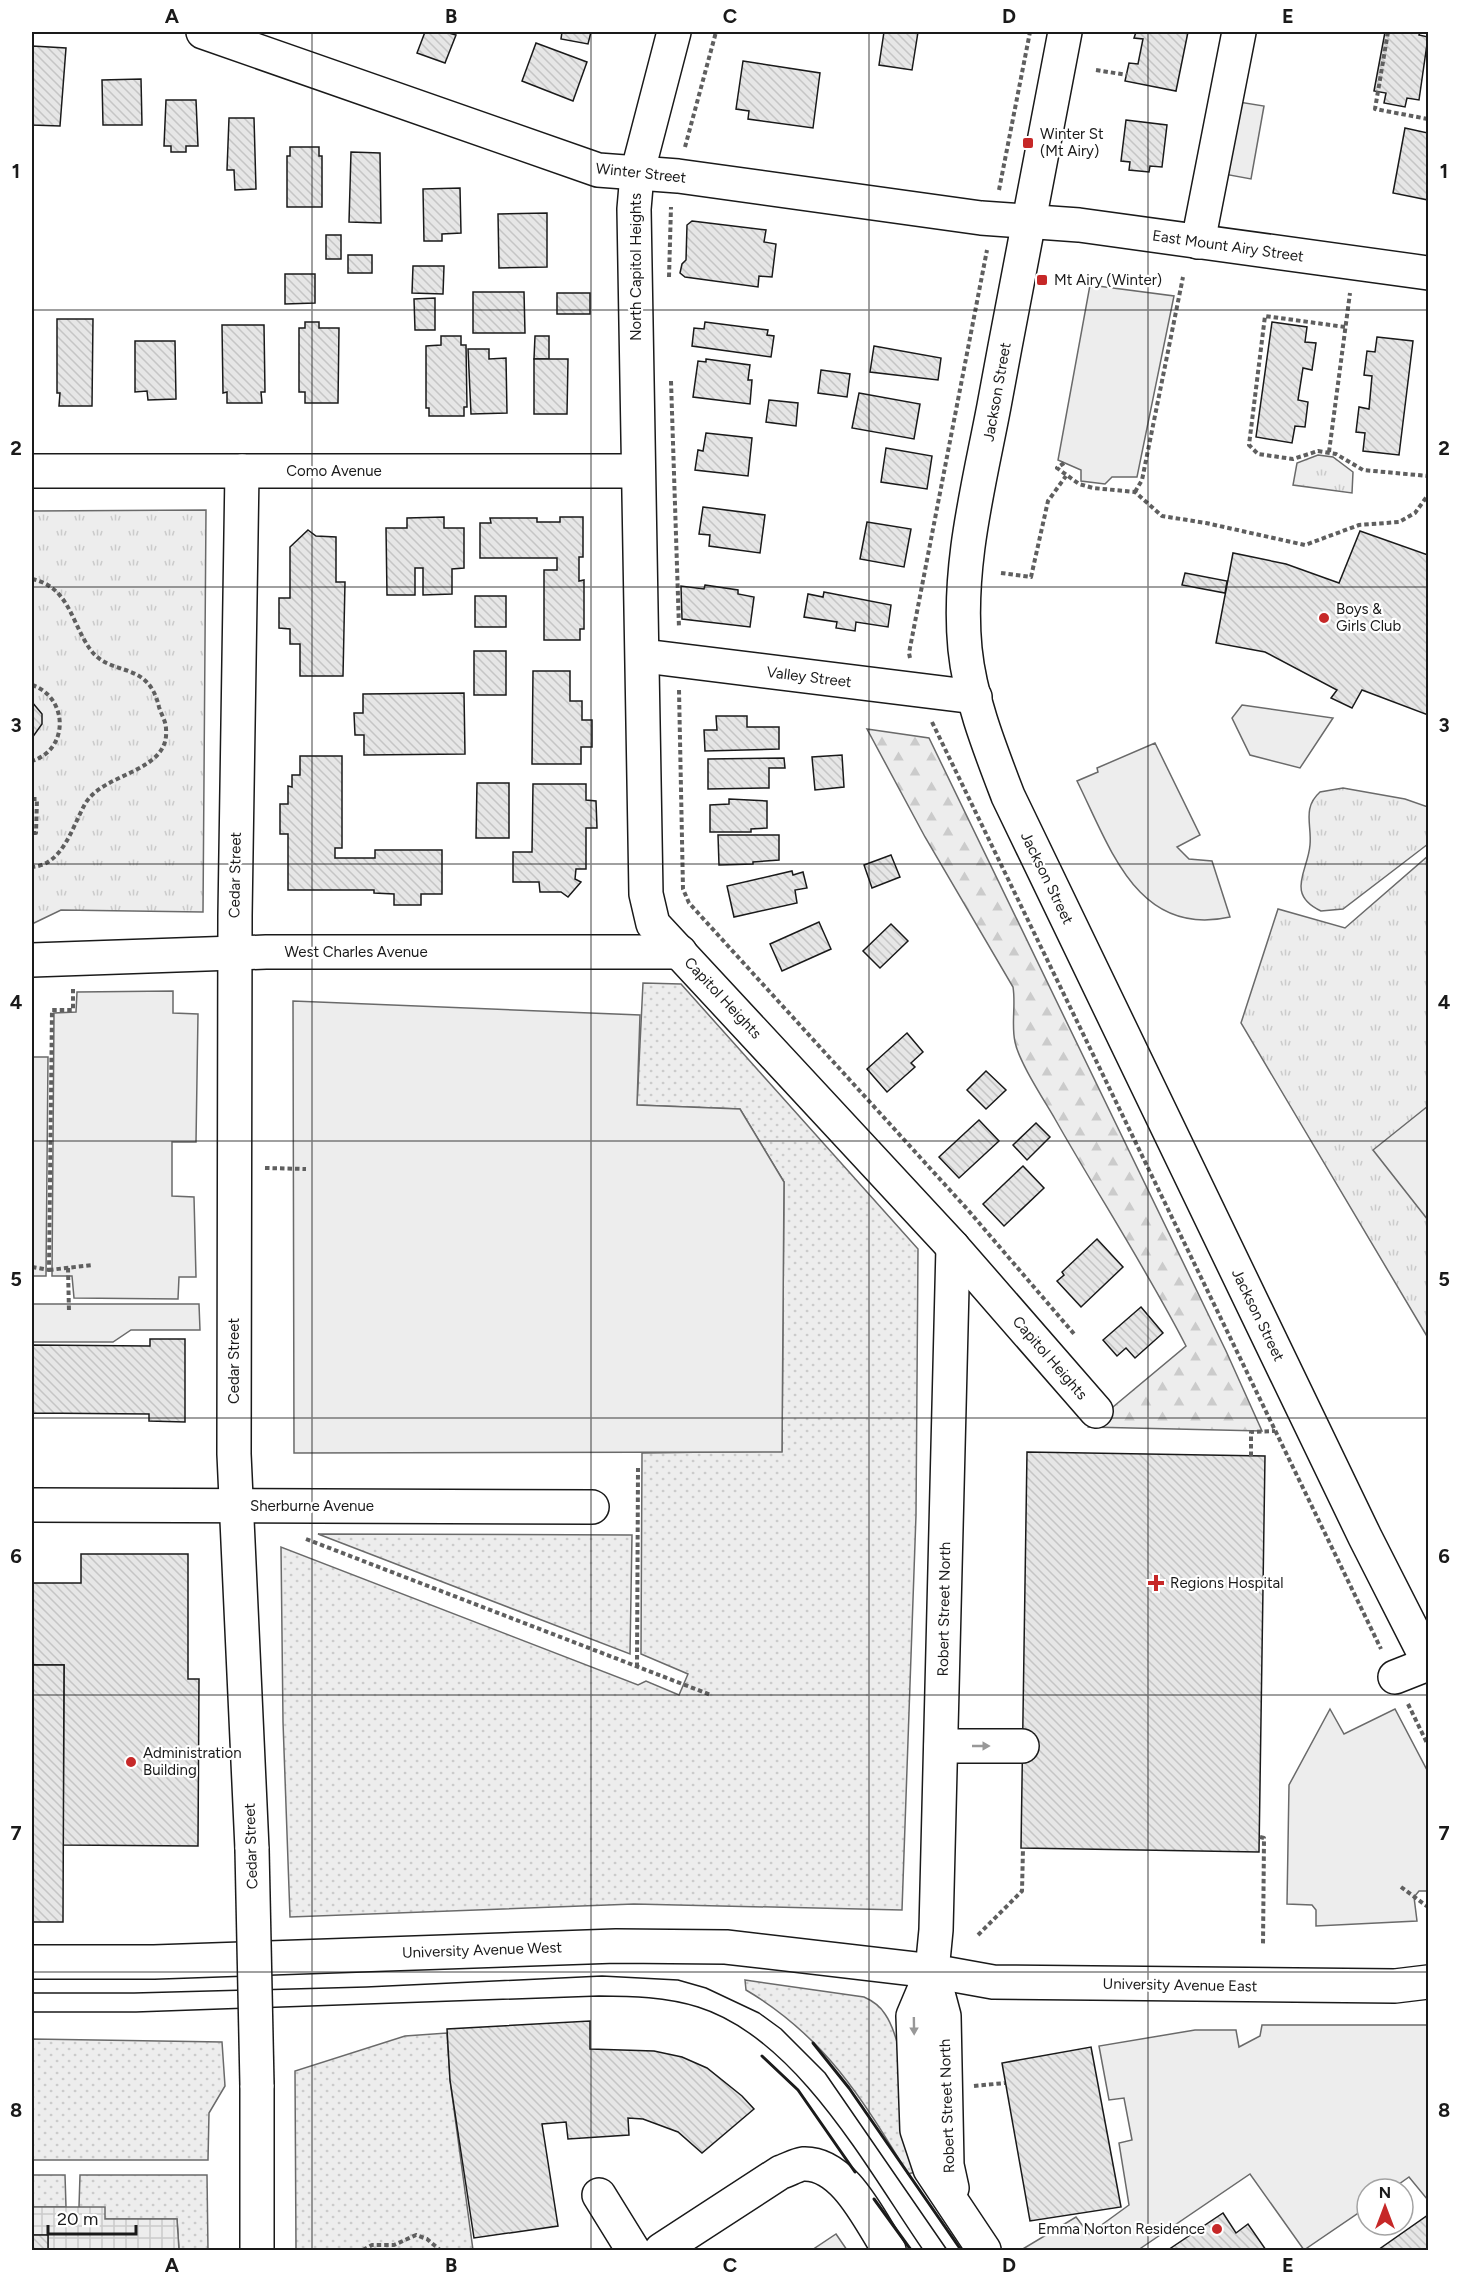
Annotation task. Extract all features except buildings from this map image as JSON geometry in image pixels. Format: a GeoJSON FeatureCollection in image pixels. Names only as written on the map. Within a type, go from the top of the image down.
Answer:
{"type":"FeatureCollection","features":[{"type":"Feature","properties":{"kind":"street","name":"Winter Street"},"geometry":{"type":"LineString","coordinates":[[203,32],[598,170],[678,176],[981,218],[1028,220]]}},
{"type":"Feature","properties":{"kind":"street","name":"North Capitol Heights"},"geometry":{"type":"LineString","coordinates":[[637,471],[634,209],[637,174],[674,32]]}},
{"type":"Feature","properties":{"kind":"street","name":"Jackson Street"},"geometry":{"type":"LineString","coordinates":[[1065,32],[1028,220],[966,562],[965,650],[975,697],[989,747],[1008,796],[1428,1663]]}},
{"type":"Feature","properties":{"kind":"street"},"geometry":{"type":"LineString","coordinates":[[1198,242],[1239,32]]}},
{"type":"Feature","properties":{"kind":"street","name":"East Mount Airy Street"},"geometry":{"type":"LineString","coordinates":[[1028,220],[1428,273]]}},
{"type":"Feature","properties":{"kind":"street","name":"Como Avenue"},"geometry":{"type":"LineString","coordinates":[[32,471],[637,471]]}},
{"type":"Feature","properties":{"kind":"street","name":"Cedar Street"},"geometry":{"type":"LineString","coordinates":[[242,471],[235,953],[234,1454],[252,1849],[257,2085],[257,2250]]}},
{"type":"Feature","properties":{"kind":"street","name":"Capitol Heights"},"geometry":{"type":"LineString","coordinates":[[637,471],[644,656],[646,894],[653,924],[953,1247],[1096,1411]]}},
{"type":"Feature","properties":{"kind":"street","name":"Valley Street"},"geometry":{"type":"LineString","coordinates":[[644,656],[975,697]]}},
{"type":"Feature","properties":{"kind":"street","name":"West Charles Avenue"},"geometry":{"type":"LineString","coordinates":[[32,960],[235,953],[680,952]]}},
{"type":"Feature","properties":{"kind":"street","name":"Robert Street North"},"geometry":{"type":"LineString","coordinates":[[953,1247],[936,1930],[932,1971],[944,2016],[946,2165],[956,2207],[984,2250]]}},
{"type":"Feature","properties":{"kind":"street","name":"Sherburne Avenue"},"geometry":{"type":"LineString","coordinates":[[32,1505],[592,1507]]}},
{"type":"Feature","properties":{"kind":"street"},"geometry":{"type":"LineString","coordinates":[[1395,1677],[1428,1663]]}},
{"type":"Feature","properties":{"kind":"street"},"geometry":{"type":"LineString","coordinates":[[941,1746],[1022,1746]]}},
{"type":"Feature","properties":{"kind":"street","name":"University Avenue West"},"geometry":{"type":"LineString","coordinates":[[32,1962],[166,1962],[616,1946],[726,1947],[932,1971]]}},
{"type":"Feature","properties":{"kind":"street","name":"University Avenue East"},"geometry":{"type":"LineString","coordinates":[[932,1971],[993,1983],[1395,1986],[1428,1982]]}},
{"type":"Feature","properties":{"kind":"street"},"geometry":{"type":"LineString","coordinates":[[661,2250],[781,2172],[802,2164],[826,2168],[842,2180],[889,2250]]}},
{"type":"Feature","properties":{"kind":"street"},"geometry":{"type":"LineString","coordinates":[[599,2195],[633,2250]]}},
{"type":"Feature","properties":{"kind":"path"},"geometry":{"type":"LineString","coordinates":[[669,279],[670,210],[716,32]]}},
{"type":"Feature","properties":{"kind":"path"},"geometry":{"type":"LineString","coordinates":[[1388,32],[1375,109],[1428,119]]}},
{"type":"Feature","properties":{"kind":"path"},"geometry":{"type":"LineString","coordinates":[[1096,70],[1127,75]]}},
{"type":"Feature","properties":{"kind":"path"},"geometry":{"type":"LineString","coordinates":[[1329,452],[1354,263]]}},
{"type":"Feature","properties":{"kind":"path"},"geometry":{"type":"LineString","coordinates":[[1135,492],[1142,480],[1183,277]]}},
{"type":"Feature","properties":{"kind":"path"},"geometry":{"type":"LineString","coordinates":[[1345,327],[1265,316],[1249,445],[1258,454],[1293,459],[1318,451],[1329,452],[1363,470],[1428,476]]}},
{"type":"Feature","properties":{"kind":"path"},"geometry":{"type":"LineString","coordinates":[[671,373],[680,661],[683,889],[689,903],[968,1210],[1083,1345]]}},
{"type":"Feature","properties":{"kind":"path"},"geometry":{"type":"LineString","coordinates":[[1064,463],[1058,468],[1066,476],[1093,488],[1135,492],[1162,516],[1305,545],[1359,525],[1399,522],[1415,513],[1428,495]]}},
{"type":"Feature","properties":{"kind":"path"},"geometry":{"type":"LineString","coordinates":[[1001,573],[1031,577],[1048,501],[1066,476]]}},
{"type":"Feature","properties":{"kind":"path"},"geometry":{"type":"LineString","coordinates":[[32,579],[46,584],[60,594],[87,644],[97,656],[136,674],[151,684],[155,690],[166,734],[166,743],[149,762],[93,793],[64,846],[46,862],[32,867]]}},
{"type":"Feature","properties":{"kind":"path"},"geometry":{"type":"LineString","coordinates":[[32,685],[50,695],[56,703],[61,721],[59,735],[52,748],[32,761]]}},
{"type":"Feature","properties":{"kind":"path"},"geometry":{"type":"LineString","coordinates":[[32,799],[37,799],[36,833],[32,833]]}},
{"type":"Feature","properties":{"kind":"path"},"geometry":{"type":"LineString","coordinates":[[49,1270],[52,1010],[73,1010],[73,989]]}},
{"type":"Feature","properties":{"kind":"path"},"geometry":{"type":"LineString","coordinates":[[262,1168],[306,1169]]}},
{"type":"Feature","properties":{"kind":"path"},"geometry":{"type":"LineString","coordinates":[[32,1267],[49,1270],[92,1265]]}},
{"type":"Feature","properties":{"kind":"path"},"geometry":{"type":"LineString","coordinates":[[68,1268],[69,1312]]}},
{"type":"Feature","properties":{"kind":"path"},"geometry":{"type":"LineString","coordinates":[[1251,1456],[1251,1432],[1275,1431]]}},
{"type":"Feature","properties":{"kind":"path"},"geometry":{"type":"LineString","coordinates":[[637,1667],[638,1468]]}},
{"type":"Feature","properties":{"kind":"path"},"geometry":{"type":"LineString","coordinates":[[298,1536],[711,1695]]}},
{"type":"Feature","properties":{"kind":"path"},"geometry":{"type":"LineString","coordinates":[[1260,1837],[1264,1838],[1263,1945]]}},
{"type":"Feature","properties":{"kind":"path"},"geometry":{"type":"LineString","coordinates":[[978,1935],[1022,1891],[1023,1848]]}},
{"type":"Feature","properties":{"kind":"path"},"geometry":{"type":"LineString","coordinates":[[1401,1887],[1428,1907]]}},
{"type":"Feature","properties":{"kind":"path"},"geometry":{"type":"LineString","coordinates":[[974,2086],[1005,2083]]}},
{"type":"Feature","properties":{"kind":"path"},"geometry":{"type":"LineString","coordinates":[[363,2250],[372,2246],[394,2245],[416,2235],[427,2239],[440,2250]]}},
{"type":"Feature","properties":{"kind":"green space"},"geometry":{"type":"Polygon","coordinates":[[[1318,455],[1333,457],[1353,472],[1352,493],[1293,485],[1297,463],[1318,455]]]}},
{"type":"Feature","properties":{"kind":"green space"},"geometry":{"type":"Polygon","coordinates":[[[206,510],[203,912],[61,910],[32,924],[32,511],[206,510]]]}},
{"type":"Feature","properties":{"kind":"green space"},"geometry":{"type":"Polygon","coordinates":[[[867,729],[929,738],[1226,1351],[1262,1431],[1089,1427],[1186,1346],[1027,1070],[1017,1050],[1014,1035],[1013,987],[925,837],[867,729]]]}},
{"type":"Feature","properties":{"kind":"green space"},"geometry":{"type":"Polygon","coordinates":[[[1343,788],[1405,799],[1428,807],[1428,844],[1343,909],[1321,911],[1310,904],[1301,890],[1310,845],[1309,811],[1314,798],[1320,792],[1343,788]]]}},
{"type":"Feature","properties":{"kind":"green space"},"geometry":{"type":"Polygon","coordinates":[[[1428,856],[1428,1338],[1241,1023],[1278,909],[1345,928],[1428,856]]]}},
{"type":"Feature","properties":{"kind":"green space"},"geometry":{"type":"Polygon","coordinates":[[[643,983],[681,984],[918,1249],[916,1515],[902,1910],[634,1904],[290,1917],[283,1722],[281,1547],[638,1685],[646,1681],[679,1695],[688,1674],[641,1654],[642,1453],[782,1451],[784,1182],[740,1109],[637,1105],[643,983]]]}},
{"type":"Feature","properties":{"kind":"green space"},"geometry":{"type":"Polygon","coordinates":[[[318,1534],[632,1535],[630,1654],[318,1534]]]}},
{"type":"Feature","properties":{"kind":"green space"},"geometry":{"type":"Polygon","coordinates":[[[745,1980],[864,1997],[881,2009],[892,2028],[903,2068],[915,2172],[908,2174],[857,2095],[819,2048],[798,2027],[746,1990],[745,1980]]]}},
{"type":"Feature","properties":{"kind":"green space"},"geometry":{"type":"Polygon","coordinates":[[[447,2033],[450,2080],[473,2250],[296,2250],[295,2071],[405,2036],[447,2033]]]}},
{"type":"Feature","properties":{"kind":"green space"},"geometry":{"type":"Polygon","coordinates":[[[32,2039],[222,2042],[225,2086],[209,2113],[208,2160],[32,2160],[32,2039]]]}},
{"type":"Feature","properties":{"kind":"green space"},"geometry":{"type":"Polygon","coordinates":[[[32,2175],[65,2175],[66,2207],[32,2207],[32,2175]]]}},
{"type":"Feature","properties":{"kind":"green space"},"geometry":{"type":"Polygon","coordinates":[[[80,2175],[207,2175],[208,2250],[179,2250],[177,2219],[105,2219],[79,2207],[80,2175]]]}},
{"type":"Feature","properties":{"kind":"shaded area"},"geometry":{"type":"Polygon","coordinates":[[[1214,98],[1264,106],[1251,179],[1202,170],[1214,98]]]}},
{"type":"Feature","properties":{"kind":"shaded area"},"geometry":{"type":"Polygon","coordinates":[[[1090,285],[1174,296],[1137,477],[1112,477],[1105,484],[1081,481],[1081,470],[1058,460],[1090,285]]]}},
{"type":"Feature","properties":{"kind":"shaded area"},"geometry":{"type":"Polygon","coordinates":[[[1242,705],[1333,718],[1300,768],[1250,755],[1232,718],[1242,705]]]}},
{"type":"Feature","properties":{"kind":"shaded area"},"geometry":{"type":"Polygon","coordinates":[[[1155,743],[1200,835],[1177,847],[1189,859],[1212,861],[1230,917],[1198,920],[1172,914],[1149,901],[1131,882],[1115,859],[1077,781],[1098,772],[1097,768],[1155,743]]]}},
{"type":"Feature","properties":{"kind":"shaded area"},"geometry":{"type":"Polygon","coordinates":[[[173,991],[173,1013],[198,1014],[196,1142],[172,1142],[172,1196],[194,1197],[196,1277],[179,1277],[178,1299],[74,1298],[72,1276],[52,1276],[54,1013],[76,1012],[77,992],[173,991]]]}},
{"type":"Feature","properties":{"kind":"shaded area"},"geometry":{"type":"Polygon","coordinates":[[[293,1001],[640,1015],[637,1105],[740,1109],[784,1182],[782,1452],[294,1453],[293,1001]]]}},
{"type":"Feature","properties":{"kind":"shaded area"},"geometry":{"type":"Polygon","coordinates":[[[32,1057],[48,1057],[46,1276],[32,1276],[32,1057]]]}},
{"type":"Feature","properties":{"kind":"shaded area"},"geometry":{"type":"Polygon","coordinates":[[[1428,1106],[1428,1220],[1373,1150],[1428,1106]]]}},
{"type":"Feature","properties":{"kind":"shaded area"},"geometry":{"type":"Polygon","coordinates":[[[32,1304],[199,1304],[200,1330],[131,1330],[113,1342],[32,1342],[32,1304]]]}},
{"type":"Feature","properties":{"kind":"shaded area"},"geometry":{"type":"Polygon","coordinates":[[[1330,1709],[1344,1734],[1395,1709],[1428,1772],[1428,1891],[1419,1891],[1414,1897],[1417,1921],[1316,1926],[1316,1910],[1312,1905],[1287,1904],[1289,1785],[1330,1709]]]}},
{"type":"Feature","properties":{"kind":"shaded area"},"geometry":{"type":"Polygon","coordinates":[[[1262,2025],[1428,2025],[1428,2198],[1415,2184],[1415,2177],[1355,2177],[1355,2215],[1304,2250],[1250,2174],[1138,2250],[1021,2250],[1076,2217],[1089,2234],[1129,2205],[1119,2143],[1132,2140],[1124,2098],[1109,2100],[1099,2046],[1195,2030],[1236,2030],[1239,2047],[1260,2036],[1262,2025]]]}},
{"type":"Feature","properties":{"kind":"shaded area"},"geometry":{"type":"Polygon","coordinates":[[[32,2207],[105,2207],[105,2219],[177,2219],[179,2250],[48,2250],[48,2235],[32,2235],[32,2207]]]}},
{"type":"Feature","properties":{"kind":"shaded area"},"geometry":{"type":"Polygon","coordinates":[[[836,2234],[847,2250],[812,2250],[836,2234]]]}},
{"type":"Feature","properties":{"kind":"tram line"},"geometry":{"type":"LineString","coordinates":[[32,1993],[134,1993],[366,1987],[602,1976],[678,1980],[706,1988],[759,2013],[781,2029],[825,2073],[947,2250]]}},
{"type":"Feature","properties":{"kind":"tram line"},"geometry":{"type":"LineString","coordinates":[[32,2012],[136,2012],[599,1996],[649,1998],[698,2007],[734,2023],[767,2047],[798,2076],[853,2146],[923,2250]]}},
{"type":"Feature","properties":{"kind":"wall"},"geometry":{"type":"LineString","coordinates":[[813,2043],[849,2088],[961,2250]]}},
{"type":"Feature","properties":{"kind":"wall"},"geometry":{"type":"LineString","coordinates":[[762,2056],[798,2090],[855,2172]]}},
{"type":"Feature","properties":{"kind":"wall"},"geometry":{"type":"LineString","coordinates":[[874,2199],[911,2250]]}},
{"type":"Feature","properties":{"kind":"place","name":"Winter St (Mt Airy)"},"geometry":{"type":"Point","coordinates":[1028,143]}},
{"type":"Feature","properties":{"kind":"place","name":"Mt Airy (Winter)"},"geometry":{"type":"Point","coordinates":[1042,280]}},
{"type":"Feature","properties":{"kind":"place","name":"Boys & Girls Club"},"geometry":{"type":"Point","coordinates":[1324,618]}},
{"type":"Feature","properties":{"kind":"place","name":"Regions Hospital"},"geometry":{"type":"Point","coordinates":[1156,1583]}},
{"type":"Feature","properties":{"kind":"place","name":"Administration Building"},"geometry":{"type":"Point","coordinates":[131,1762]}},
{"type":"Feature","properties":{"kind":"place","name":"Emma Norton Residence"},"geometry":{"type":"Point","coordinates":[1217,2229]}}]}
